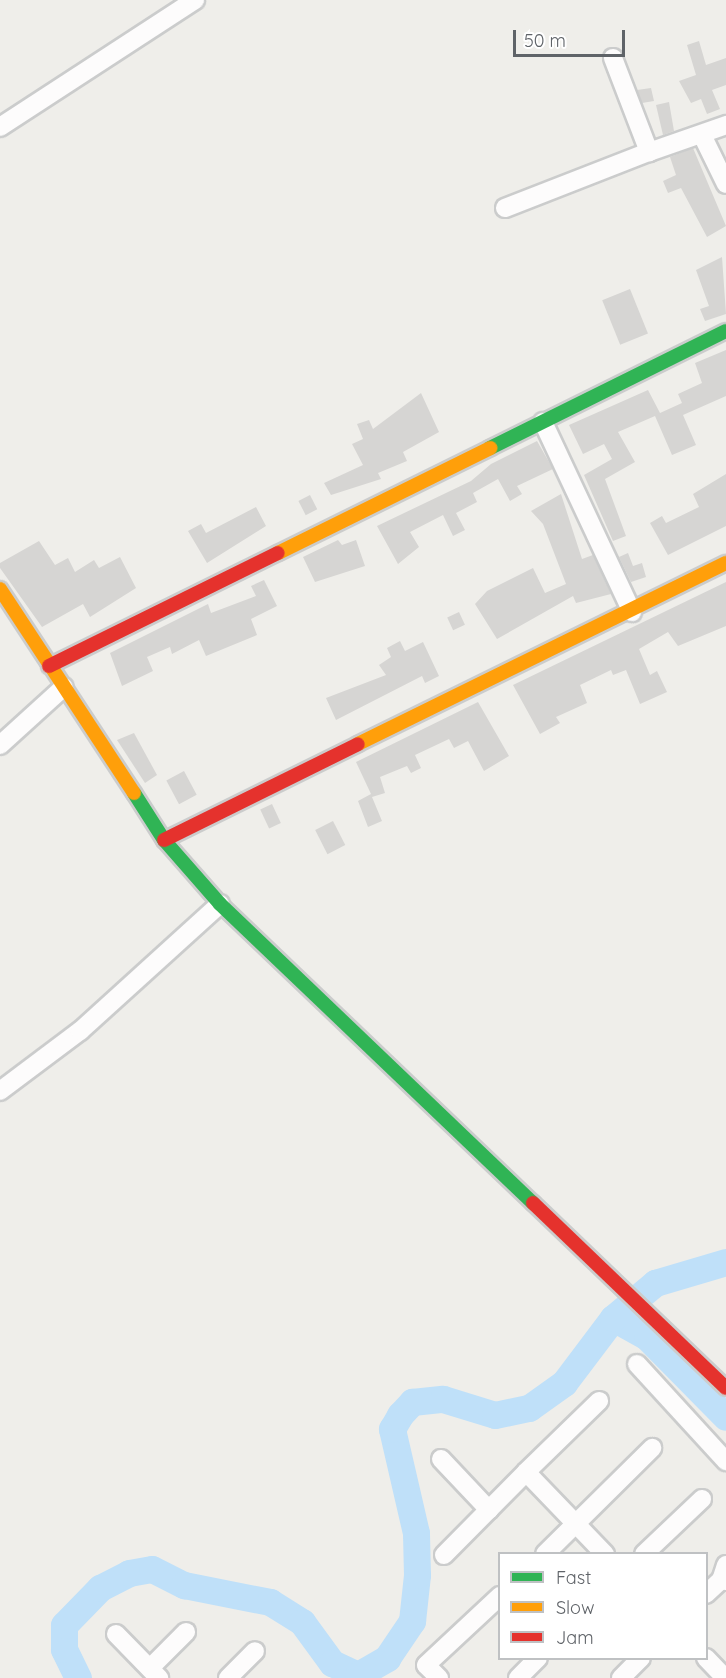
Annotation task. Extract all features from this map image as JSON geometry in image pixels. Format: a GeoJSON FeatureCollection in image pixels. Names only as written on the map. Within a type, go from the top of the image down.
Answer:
{"type":"FeatureCollection","features":[{"type":"Feature","properties":{"kind":"street"},"geometry":{"type":"LineString","coordinates":[[0,127],[195,0]]}},
{"type":"Feature","properties":{"kind":"street"},"geometry":{"type":"LineString","coordinates":[[613,58],[649,152]]}},
{"type":"Feature","properties":{"kind":"street"},"geometry":{"type":"LineString","coordinates":[[505,208],[649,152],[703,137],[726,125]]}},
{"type":"Feature","properties":{"kind":"street"},"geometry":{"type":"LineString","coordinates":[[703,137],[726,184]]}},
{"type":"Feature","properties":{"kind":"street"},"geometry":{"type":"LineString","coordinates":[[49,666],[726,331]]}},
{"type":"Feature","properties":{"kind":"street"},"geometry":{"type":"LineString","coordinates":[[543,422],[632,612]]}},
{"type":"Feature","properties":{"kind":"street"},"geometry":{"type":"LineString","coordinates":[[164,840],[632,612],[726,563]]}},
{"type":"Feature","properties":{"kind":"street"},"geometry":{"type":"LineString","coordinates":[[0,589],[164,840],[220,904],[726,1388]]}},
{"type":"Feature","properties":{"kind":"street"},"geometry":{"type":"LineString","coordinates":[[0,746],[64,687]]}},
{"type":"Feature","properties":{"kind":"street"},"geometry":{"type":"LineString","coordinates":[[0,1091],[80,1031],[220,904]]}},
{"type":"Feature","properties":{"kind":"street"},"geometry":{"type":"LineString","coordinates":[[637,1364],[726,1461]]}},
{"type":"Feature","properties":{"kind":"street"},"geometry":{"type":"LineString","coordinates":[[444,1555],[599,1401]]}},
{"type":"Feature","properties":{"kind":"street"},"geometry":{"type":"LineString","coordinates":[[547,1552],[652,1448]]}},
{"type":"Feature","properties":{"kind":"street"},"geometry":{"type":"LineString","coordinates":[[441,1459],[489,1509]]}},
{"type":"Feature","properties":{"kind":"street"},"geometry":{"type":"LineString","coordinates":[[526,1472],[603,1552]]}},
{"type":"Feature","properties":{"kind":"street"},"geometry":{"type":"LineString","coordinates":[[646,1552],[702,1499]]}},
{"type":"Feature","properties":{"kind":"street"},"geometry":{"type":"LineString","coordinates":[[708,1592],[724,1575]]}},
{"type":"Feature","properties":{"kind":"street"},"geometry":{"type":"LineString","coordinates":[[439,1678],[426,1665],[498,1598]]}},
{"type":"Feature","properties":{"kind":"street"},"geometry":{"type":"LineString","coordinates":[[116,1634],[155,1673],[186,1632]]}},
{"type":"Feature","properties":{"kind":"street"},"geometry":{"type":"LineString","coordinates":[[228,1678],[255,1651]]}},
{"type":"Feature","properties":{"kind":"street"},"geometry":{"type":"LineString","coordinates":[[518,1678],[537,1660]]}},
{"type":"Feature","properties":{"kind":"street"},"geometry":{"type":"LineString","coordinates":[[621,1678],[639,1660]]}},
{"type":"Feature","properties":{"kind":"street"},"geometry":{"type":"LineString","coordinates":[[708,1660],[724,1677]]}},
{"type":"Feature","properties":{"kind":"building"},"geometry":{"type":"Polygon","coordinates":[[[699,41],[706,65],[726,58],[726,85],[712,90],[720,109],[707,114],[701,99],[691,103],[679,81],[696,75],[687,45],[699,41]]]}},
{"type":"Feature","properties":{"kind":"building"},"geometry":{"type":"Polygon","coordinates":[[[651,88],[654,101],[642,103],[637,90],[651,88]]]}},
{"type":"Feature","properties":{"kind":"building"},"geometry":{"type":"Polygon","coordinates":[[[669,102],[674,131],[663,135],[656,105],[669,102]]]}},
{"type":"Feature","properties":{"kind":"building"},"geometry":{"type":"Polygon","coordinates":[[[693,148],[726,226],[707,237],[681,188],[668,193],[663,181],[676,175],[670,157],[693,148]]]}},
{"type":"Feature","properties":{"kind":"building"},"geometry":{"type":"Polygon","coordinates":[[[722,257],[726,314],[705,321],[700,309],[709,306],[696,270],[722,257]]]}},
{"type":"Feature","properties":{"kind":"building"},"geometry":{"type":"Polygon","coordinates":[[[630,289],[648,334],[620,345],[602,300],[630,289]]]}},
{"type":"Feature","properties":{"kind":"building"},"geometry":{"type":"Polygon","coordinates":[[[726,350],[726,396],[683,415],[696,445],[672,455],[655,416],[618,432],[635,462],[605,479],[626,536],[613,541],[584,475],[612,459],[604,444],[583,454],[569,425],[648,390],[660,413],[682,403],[678,394],[702,383],[695,363],[726,350]]]}},
{"type":"Feature","properties":{"kind":"building"},"geometry":{"type":"Polygon","coordinates":[[[421,393],[439,432],[403,452],[407,461],[378,473],[381,479],[331,495],[324,483],[363,465],[352,444],[363,439],[357,424],[369,420],[373,429],[421,393]]]}},
{"type":"Feature","properties":{"kind":"building"},"geometry":{"type":"Polygon","coordinates":[[[537,441],[553,469],[517,486],[522,494],[510,501],[498,479],[473,493],[477,502],[456,513],[465,530],[453,536],[443,515],[410,532],[419,547],[398,564],[377,526],[471,481],[491,464],[537,441]]]}},
{"type":"Feature","properties":{"kind":"building"},"geometry":{"type":"Polygon","coordinates":[[[726,474],[726,526],[668,555],[650,523],[662,516],[666,523],[699,507],[693,494],[726,474]]]}},
{"type":"Feature","properties":{"kind":"building"},"geometry":{"type":"Polygon","coordinates":[[[561,494],[582,559],[593,555],[611,594],[576,603],[573,596],[497,639],[475,604],[487,591],[533,568],[545,593],[566,584],[543,524],[531,511],[561,494]]]}},
{"type":"Feature","properties":{"kind":"building"},"geometry":{"type":"Polygon","coordinates":[[[310,495],[317,509],[306,515],[298,501],[310,495]]]}},
{"type":"Feature","properties":{"kind":"building"},"geometry":{"type":"Polygon","coordinates":[[[256,507],[266,526],[207,563],[188,531],[201,524],[206,533],[256,507]]]}},
{"type":"Feature","properties":{"kind":"building"},"geometry":{"type":"Polygon","coordinates":[[[338,540],[342,545],[356,540],[365,566],[315,582],[303,557],[338,540]]]}},
{"type":"Feature","properties":{"kind":"building"},"geometry":{"type":"Polygon","coordinates":[[[39,541],[55,565],[68,558],[75,572],[94,560],[99,568],[120,557],[136,588],[90,617],[83,604],[42,627],[0,568],[0,563],[39,541]]]}},
{"type":"Feature","properties":{"kind":"building"},"geometry":{"type":"Polygon","coordinates":[[[628,553],[633,566],[642,563],[646,577],[631,582],[619,557],[628,553]]]}},
{"type":"Feature","properties":{"kind":"building"},"geometry":{"type":"Polygon","coordinates":[[[264,580],[277,606],[251,619],[257,635],[206,656],[199,640],[172,654],[170,647],[147,657],[153,671],[122,686],[110,653],[208,604],[211,613],[256,596],[251,586],[264,580]]]}},
{"type":"Feature","properties":{"kind":"building"},"geometry":{"type":"Polygon","coordinates":[[[726,582],[726,626],[678,646],[668,632],[639,649],[650,675],[657,671],[667,692],[640,704],[626,670],[613,675],[611,670],[580,685],[587,703],[556,717],[560,723],[540,734],[513,685],[726,582]]]}},
{"type":"Feature","properties":{"kind":"building"},"geometry":{"type":"Polygon","coordinates":[[[459,612],[465,625],[453,630],[447,617],[459,612]]]}},
{"type":"Feature","properties":{"kind":"building"},"geometry":{"type":"Polygon","coordinates":[[[400,641],[405,651],[423,642],[439,676],[425,683],[422,676],[336,720],[326,698],[386,675],[379,665],[391,657],[387,648],[400,641]]]}},
{"type":"Feature","properties":{"kind":"building"},"geometry":{"type":"Polygon","coordinates":[[[478,702],[509,756],[484,771],[468,741],[454,748],[449,739],[415,755],[421,768],[411,773],[407,766],[380,777],[385,793],[372,797],[382,821],[368,827],[358,801],[371,794],[356,762],[478,702]]]}},
{"type":"Feature","properties":{"kind":"building"},"geometry":{"type":"Polygon","coordinates":[[[134,733],[157,775],[145,783],[117,740],[134,733]]]}},
{"type":"Feature","properties":{"kind":"building"},"geometry":{"type":"Polygon","coordinates":[[[184,771],[197,795],[179,804],[166,780],[184,771]]]}},
{"type":"Feature","properties":{"kind":"building"},"geometry":{"type":"Polygon","coordinates":[[[272,804],[281,823],[269,829],[260,809],[272,804]]]}},
{"type":"Feature","properties":{"kind":"building"},"geometry":{"type":"Polygon","coordinates":[[[333,821],[345,845],[327,854],[315,830],[333,821]]]}},
{"type":"Feature","properties":{"kind":"waterway"},"geometry":{"type":"LineString","coordinates":[[78,1678],[64,1649],[64,1625],[100,1588],[129,1573],[152,1569],[184,1585],[270,1602],[302,1622],[332,1663],[358,1675],[387,1658],[412,1621],[417,1575],[416,1533],[392,1429],[400,1415],[412,1402],[443,1399],[495,1415],[529,1408],[564,1383],[613,1318],[655,1283],[726,1262]]}},
{"type":"Feature","properties":{"kind":"waterway"},"geometry":{"type":"LineString","coordinates":[[613,1318],[647,1337],[726,1417]]}},
{"type":"Feature","properties":{"kind":"traffic: fast"},"geometry":{"type":"LineString","coordinates":[[490,448],[726,331]]}},
{"type":"Feature","properties":{"kind":"traffic: fast"},"geometry":{"type":"LineString","coordinates":[[134,793],[164,840],[220,904],[533,1203]]}},
{"type":"Feature","properties":{"kind":"traffic: slow"},"geometry":{"type":"LineString","coordinates":[[278,553],[490,448]]}},
{"type":"Feature","properties":{"kind":"traffic: slow"},"geometry":{"type":"LineString","coordinates":[[358,744],[726,563]]}},
{"type":"Feature","properties":{"kind":"traffic: slow"},"geometry":{"type":"LineString","coordinates":[[0,589],[134,793]]}},
{"type":"Feature","properties":{"kind":"traffic: jam"},"geometry":{"type":"LineString","coordinates":[[49,666],[278,553]]}},
{"type":"Feature","properties":{"kind":"traffic: jam"},"geometry":{"type":"LineString","coordinates":[[164,840],[358,744]]}},
{"type":"Feature","properties":{"kind":"traffic: jam"},"geometry":{"type":"LineString","coordinates":[[533,1203],[726,1388]]}}]}
